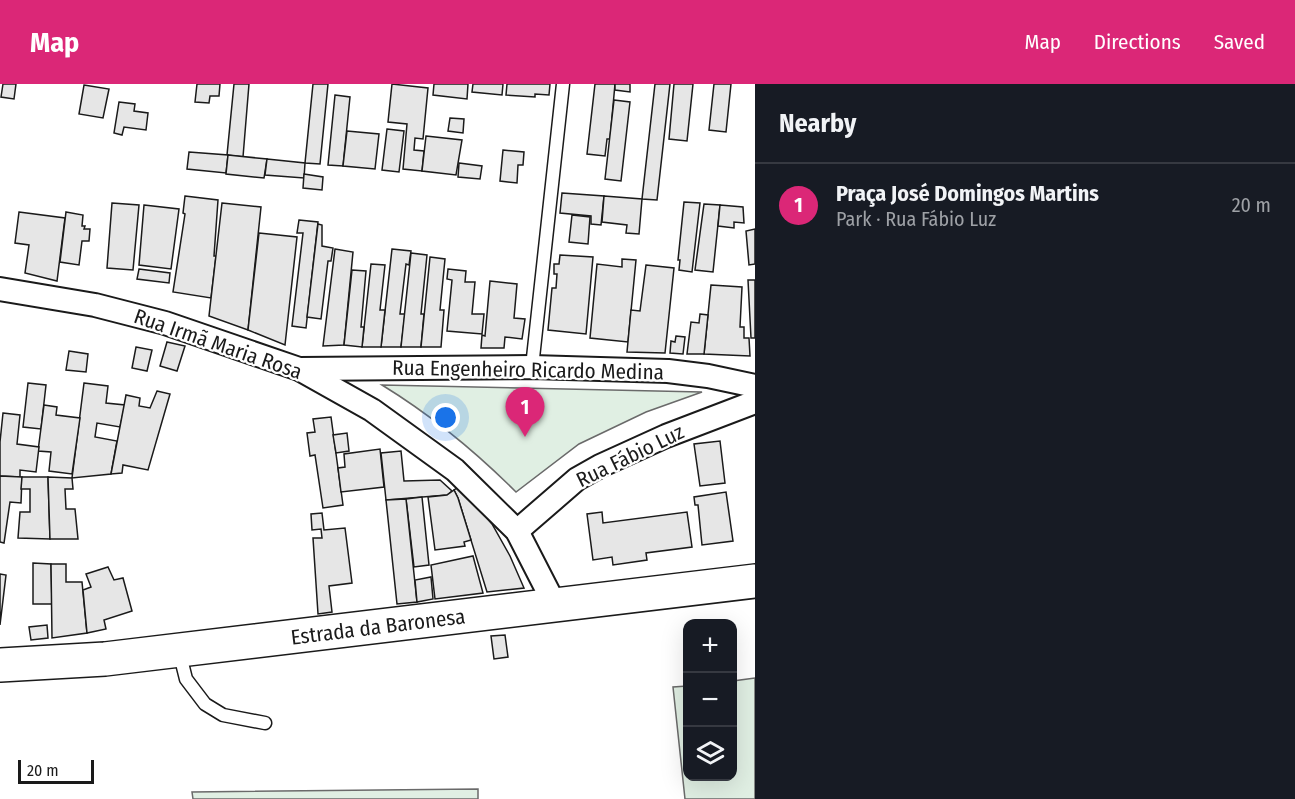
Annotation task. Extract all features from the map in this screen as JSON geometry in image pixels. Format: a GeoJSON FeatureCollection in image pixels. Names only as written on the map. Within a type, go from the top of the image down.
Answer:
{"type":"FeatureCollection","features":[{"type":"Feature","properties":{"kind":"main road","name":"Estrada da Baronesa"},"geometry":{"type":"LineString","coordinates":[[0,665],[105,659],[755,582]]}},
{"type":"Feature","properties":{"kind":"street","name":"Rua Irmã Maria Rosa"},"geometry":{"type":"LineString","coordinates":[[0,289],[95,305],[165,323],[299,369],[372,410],[455,470],[517,531],[556,607]]}},
{"type":"Feature","properties":{"kind":"street","name":"Rua Engenheiro Ricardo Medina"},"geometry":{"type":"LineString","coordinates":[[299,369],[532,367],[668,371],[708,375],[755,387]]}},
{"type":"Feature","properties":{"kind":"street","name":"Rua Fábio Luz"},"geometry":{"type":"LineString","coordinates":[[517,531],[577,479],[600,466],[666,436],[755,402]]}},
{"type":"Feature","properties":{"kind":"lane"},"geometry":{"type":"LineString","coordinates":[[532,367],[563,84]]}},
{"type":"Feature","properties":{"kind":"lane"},"geometry":{"type":"LineString","coordinates":[[179,650],[186,679],[205,704],[223,716],[265,723]]}},
{"type":"Feature","properties":{"kind":"green space"},"geometry":{"type":"Polygon","coordinates":[[[382,385],[702,392],[646,412],[579,444],[516,492],[452,434],[382,385]]]}},
{"type":"Feature","properties":{"kind":"green space"},"geometry":{"type":"Polygon","coordinates":[[[755,678],[755,799],[685,799],[683,781],[737,781],[737,680],[755,678]]]}},
{"type":"Feature","properties":{"kind":"green space"},"geometry":{"type":"Polygon","coordinates":[[[683,686],[683,780],[673,687],[683,686]]]}},
{"type":"Feature","properties":{"kind":"green space"},"geometry":{"type":"Polygon","coordinates":[[[478,789],[478,799],[193,799],[192,792],[478,789]]]}},
{"type":"Feature","properties":{"kind":"building"},"geometry":{"type":"Polygon","coordinates":[[[3,84],[16,84],[14,99],[1,97],[3,84]]]}},
{"type":"Feature","properties":{"kind":"building"},"geometry":{"type":"Polygon","coordinates":[[[197,84],[220,84],[219,96],[210,96],[209,103],[195,102],[197,84]]]}},
{"type":"Feature","properties":{"kind":"building"},"geometry":{"type":"Polygon","coordinates":[[[234,84],[249,84],[243,157],[227,155],[234,84]]]}},
{"type":"Feature","properties":{"kind":"building"},"geometry":{"type":"Polygon","coordinates":[[[313,84],[328,84],[320,164],[305,163],[313,84]]]}},
{"type":"Feature","properties":{"kind":"building"},"geometry":{"type":"Polygon","coordinates":[[[392,84],[428,88],[423,139],[415,138],[414,150],[424,151],[422,171],[403,169],[407,124],[388,122],[392,84]]]}},
{"type":"Feature","properties":{"kind":"building"},"geometry":{"type":"Polygon","coordinates":[[[434,84],[468,84],[467,99],[433,95],[434,84]]]}},
{"type":"Feature","properties":{"kind":"building"},"geometry":{"type":"Polygon","coordinates":[[[473,84],[503,84],[502,95],[472,92],[473,84]]]}},
{"type":"Feature","properties":{"kind":"building"},"geometry":{"type":"Polygon","coordinates":[[[507,84],[550,84],[549,95],[535,94],[535,97],[506,95],[507,84]]]}},
{"type":"Feature","properties":{"kind":"building"},"geometry":{"type":"Polygon","coordinates":[[[595,84],[615,84],[610,139],[607,139],[605,156],[587,154],[595,84]]]}},
{"type":"Feature","properties":{"kind":"building"},"geometry":{"type":"Polygon","coordinates":[[[615,84],[630,84],[630,92],[615,90],[615,84]]]}},
{"type":"Feature","properties":{"kind":"building"},"geometry":{"type":"Polygon","coordinates":[[[655,84],[670,84],[657,200],[642,199],[655,84]]]}},
{"type":"Feature","properties":{"kind":"building"},"geometry":{"type":"Polygon","coordinates":[[[674,84],[693,84],[687,141],[669,139],[674,84]]]}},
{"type":"Feature","properties":{"kind":"building"},"geometry":{"type":"Polygon","coordinates":[[[714,84],[731,84],[726,132],[709,130],[714,84]]]}},
{"type":"Feature","properties":{"kind":"building"},"geometry":{"type":"Polygon","coordinates":[[[84,85],[109,89],[103,118],[79,114],[84,85]]]}},
{"type":"Feature","properties":{"kind":"building"},"geometry":{"type":"Polygon","coordinates":[[[335,95],[350,97],[343,166],[328,165],[335,95]]]}},
{"type":"Feature","properties":{"kind":"building"},"geometry":{"type":"Polygon","coordinates":[[[614,100],[630,102],[621,181],[605,179],[614,100]]]}},
{"type":"Feature","properties":{"kind":"building"},"geometry":{"type":"Polygon","coordinates":[[[119,102],[135,104],[134,111],[148,113],[146,130],[124,127],[122,135],[114,133],[119,102]]]}},
{"type":"Feature","properties":{"kind":"building"},"geometry":{"type":"Polygon","coordinates":[[[450,118],[464,119],[463,133],[448,131],[450,118]]]}},
{"type":"Feature","properties":{"kind":"building"},"geometry":{"type":"Polygon","coordinates":[[[387,129],[404,131],[399,172],[382,170],[387,129]]]}},
{"type":"Feature","properties":{"kind":"building"},"geometry":{"type":"Polygon","coordinates":[[[347,131],[379,134],[375,169],[343,166],[347,131]]]}},
{"type":"Feature","properties":{"kind":"building"},"geometry":{"type":"Polygon","coordinates":[[[426,136],[462,140],[456,175],[422,171],[426,136]]]}},
{"type":"Feature","properties":{"kind":"building"},"geometry":{"type":"Polygon","coordinates":[[[503,150],[524,152],[523,165],[518,165],[517,183],[500,181],[503,150]]]}},
{"type":"Feature","properties":{"kind":"building"},"geometry":{"type":"Polygon","coordinates":[[[189,152],[228,155],[226,173],[187,169],[189,152]]]}},
{"type":"Feature","properties":{"kind":"building"},"geometry":{"type":"Polygon","coordinates":[[[228,155],[267,159],[264,178],[226,174],[228,155]]]}},
{"type":"Feature","properties":{"kind":"building"},"geometry":{"type":"Polygon","coordinates":[[[267,159],[305,163],[304,178],[265,175],[267,159]]]}},
{"type":"Feature","properties":{"kind":"building"},"geometry":{"type":"Polygon","coordinates":[[[459,163],[482,166],[480,179],[458,177],[459,163]]]}},
{"type":"Feature","properties":{"kind":"building"},"geometry":{"type":"Polygon","coordinates":[[[304,174],[323,177],[322,190],[303,188],[304,174]]]}},
{"type":"Feature","properties":{"kind":"building"},"geometry":{"type":"Polygon","coordinates":[[[562,193],[604,196],[601,225],[591,224],[591,216],[560,213],[562,193]]]}},
{"type":"Feature","properties":{"kind":"building"},"geometry":{"type":"Polygon","coordinates":[[[185,196],[218,200],[214,256],[216,256],[211,298],[173,292],[185,214],[183,213],[185,196]]]}},
{"type":"Feature","properties":{"kind":"building"},"geometry":{"type":"Polygon","coordinates":[[[604,196],[642,199],[639,234],[626,233],[627,225],[602,222],[604,196]]]}},
{"type":"Feature","properties":{"kind":"building"},"geometry":{"type":"Polygon","coordinates":[[[684,202],[700,203],[692,272],[679,270],[684,202]]]}},
{"type":"Feature","properties":{"kind":"building"},"geometry":{"type":"Polygon","coordinates":[[[112,203],[139,205],[133,270],[107,268],[112,203]]]}},
{"type":"Feature","properties":{"kind":"building"},"geometry":{"type":"Polygon","coordinates":[[[222,203],[261,207],[248,330],[209,316],[222,203]]]}},
{"type":"Feature","properties":{"kind":"building"},"geometry":{"type":"Polygon","coordinates":[[[704,204],[720,205],[713,272],[695,270],[704,204]]]}},
{"type":"Feature","properties":{"kind":"building"},"geometry":{"type":"Polygon","coordinates":[[[144,205],[179,209],[171,269],[139,265],[144,205]]]}},
{"type":"Feature","properties":{"kind":"building"},"geometry":{"type":"Polygon","coordinates":[[[720,205],[743,207],[744,223],[734,222],[734,228],[718,226],[720,205]]]}},
{"type":"Feature","properties":{"kind":"building"},"geometry":{"type":"Polygon","coordinates":[[[19,212],[65,218],[57,281],[25,273],[29,245],[15,243],[19,212]]]}},
{"type":"Feature","properties":{"kind":"building"},"geometry":{"type":"Polygon","coordinates":[[[66,212],[83,215],[82,226],[85,226],[84,229],[90,229],[89,241],[82,241],[79,265],[60,262],[66,212]]]}},
{"type":"Feature","properties":{"kind":"building"},"geometry":{"type":"Polygon","coordinates":[[[572,215],[590,217],[588,244],[569,242],[572,215]]]}},
{"type":"Feature","properties":{"kind":"building"},"geometry":{"type":"Polygon","coordinates":[[[299,220],[318,222],[306,328],[292,326],[303,233],[297,233],[299,220]]]}},
{"type":"Feature","properties":{"kind":"building"},"geometry":{"type":"Polygon","coordinates":[[[318,224],[322,225],[322,246],[333,248],[331,261],[328,261],[321,319],[307,317],[318,224]]]}},
{"type":"Feature","properties":{"kind":"building"},"geometry":{"type":"Polygon","coordinates":[[[755,229],[755,264],[749,265],[746,231],[755,229]]]}},
{"type":"Feature","properties":{"kind":"building"},"geometry":{"type":"Polygon","coordinates":[[[259,233],[297,237],[285,345],[248,330],[259,233]]]}},
{"type":"Feature","properties":{"kind":"building"},"geometry":{"type":"Polygon","coordinates":[[[335,249],[353,252],[344,345],[323,346],[335,249]]]}},
{"type":"Feature","properties":{"kind":"building"},"geometry":{"type":"Polygon","coordinates":[[[392,249],[411,251],[409,265],[406,264],[400,314],[405,314],[401,347],[381,347],[392,249]]]}},
{"type":"Feature","properties":{"kind":"building"},"geometry":{"type":"Polygon","coordinates":[[[411,253],[427,255],[421,314],[424,314],[421,347],[401,347],[411,253]]]}},
{"type":"Feature","properties":{"kind":"building"},"geometry":{"type":"Polygon","coordinates":[[[560,255],[593,257],[586,334],[548,330],[552,288],[556,288],[557,274],[554,274],[554,264],[559,264],[560,255]]]}},
{"type":"Feature","properties":{"kind":"building"},"geometry":{"type":"Polygon","coordinates":[[[430,257],[445,259],[440,310],[444,310],[441,347],[421,347],[430,257]]]}},
{"type":"Feature","properties":{"kind":"building"},"geometry":{"type":"Polygon","coordinates":[[[622,259],[636,260],[628,342],[590,338],[597,264],[622,267],[622,259]]]}},
{"type":"Feature","properties":{"kind":"building"},"geometry":{"type":"Polygon","coordinates":[[[371,264],[385,265],[380,310],[385,310],[381,347],[362,347],[371,264]]]}},
{"type":"Feature","properties":{"kind":"building"},"geometry":{"type":"Polygon","coordinates":[[[646,265],[674,268],[665,353],[627,352],[631,310],[640,311],[646,265]]]}},
{"type":"Feature","properties":{"kind":"building"},"geometry":{"type":"Polygon","coordinates":[[[139,269],[170,273],[169,283],[137,279],[139,269]]]}},
{"type":"Feature","properties":{"kind":"building"},"geometry":{"type":"Polygon","coordinates":[[[448,269],[466,271],[465,282],[475,282],[472,314],[484,314],[482,334],[447,331],[452,280],[447,279],[448,269]]]}},
{"type":"Feature","properties":{"kind":"building"},"geometry":{"type":"Polygon","coordinates":[[[352,270],[366,271],[361,327],[364,327],[362,347],[344,345],[352,270]]]}},
{"type":"Feature","properties":{"kind":"building"},"geometry":{"type":"Polygon","coordinates":[[[748,280],[755,280],[755,338],[751,338],[748,280]]]}},
{"type":"Feature","properties":{"kind":"building"},"geometry":{"type":"Polygon","coordinates":[[[490,281],[517,284],[514,318],[525,319],[522,339],[505,337],[504,348],[481,348],[482,335],[485,336],[490,281]]]}},
{"type":"Feature","properties":{"kind":"building"},"geometry":{"type":"Polygon","coordinates":[[[711,285],[742,287],[740,327],[744,327],[744,338],[749,338],[750,356],[704,354],[711,285]]]}},
{"type":"Feature","properties":{"kind":"building"},"geometry":{"type":"Polygon","coordinates":[[[700,314],[708,315],[704,354],[687,354],[691,322],[699,323],[700,314]]]}},
{"type":"Feature","properties":{"kind":"building"},"geometry":{"type":"Polygon","coordinates":[[[676,336],[685,337],[683,354],[670,353],[671,341],[675,342],[676,336]]]}},
{"type":"Feature","properties":{"kind":"building"},"geometry":{"type":"Polygon","coordinates":[[[167,342],[185,346],[177,371],[160,366],[167,342]]]}},
{"type":"Feature","properties":{"kind":"building"},"geometry":{"type":"Polygon","coordinates":[[[136,347],[152,350],[147,371],[132,368],[136,347]]]}},
{"type":"Feature","properties":{"kind":"building"},"geometry":{"type":"Polygon","coordinates":[[[69,351],[88,354],[86,372],[66,370],[69,351]]]}},
{"type":"Feature","properties":{"kind":"building"},"geometry":{"type":"Polygon","coordinates":[[[28,383],[46,385],[41,429],[23,427],[28,383]]]}},
{"type":"Feature","properties":{"kind":"building"},"geometry":{"type":"Polygon","coordinates":[[[84,383],[108,386],[106,403],[125,405],[120,427],[97,423],[95,437],[117,441],[111,474],[72,478],[84,383]]]}},
{"type":"Feature","properties":{"kind":"building"},"geometry":{"type":"Polygon","coordinates":[[[157,391],[170,394],[148,470],[123,465],[122,473],[111,474],[126,395],[140,398],[139,406],[150,408],[157,391]]]}},
{"type":"Feature","properties":{"kind":"building"},"geometry":{"type":"Polygon","coordinates":[[[44,405],[57,407],[56,415],[80,418],[72,474],[49,471],[51,452],[38,451],[44,405]]]}},
{"type":"Feature","properties":{"kind":"building"},"geometry":{"type":"Polygon","coordinates":[[[3,413],[20,415],[17,444],[39,447],[36,472],[20,470],[20,477],[0,476],[3,413]]]}},
{"type":"Feature","properties":{"kind":"building"},"geometry":{"type":"Polygon","coordinates":[[[331,417],[343,505],[323,508],[315,455],[310,456],[307,433],[315,432],[313,419],[331,417]]]}},
{"type":"Feature","properties":{"kind":"building"},"geometry":{"type":"Polygon","coordinates":[[[347,433],[349,451],[336,453],[333,435],[347,433]]]}},
{"type":"Feature","properties":{"kind":"building"},"geometry":{"type":"Polygon","coordinates":[[[720,441],[725,483],[700,486],[694,444],[720,441]]]}},
{"type":"Feature","properties":{"kind":"building"},"geometry":{"type":"Polygon","coordinates":[[[380,449],[384,487],[341,492],[338,468],[345,467],[344,454],[380,449]]]}},
{"type":"Feature","properties":{"kind":"building"},"geometry":{"type":"Polygon","coordinates":[[[401,451],[404,481],[440,480],[452,491],[447,495],[386,500],[381,453],[401,451]]]}},
{"type":"Feature","properties":{"kind":"building"},"geometry":{"type":"Polygon","coordinates":[[[0,476],[22,477],[21,503],[10,502],[4,543],[0,542],[0,476]]]}},
{"type":"Feature","properties":{"kind":"building"},"geometry":{"type":"Polygon","coordinates":[[[22,477],[48,477],[50,539],[18,538],[20,512],[30,512],[30,489],[21,489],[22,477]]]}},
{"type":"Feature","properties":{"kind":"building"},"geometry":{"type":"Polygon","coordinates":[[[48,477],[72,478],[73,489],[65,489],[66,509],[75,509],[78,539],[50,539],[48,477]]]}},
{"type":"Feature","properties":{"kind":"building"},"geometry":{"type":"Polygon","coordinates":[[[457,488],[492,524],[524,588],[487,592],[454,490],[457,488]]]}},
{"type":"Feature","properties":{"kind":"building"},"geometry":{"type":"Polygon","coordinates":[[[454,490],[471,540],[464,542],[465,546],[435,550],[428,497],[447,495],[454,490]]]}},
{"type":"Feature","properties":{"kind":"building"},"geometry":{"type":"Polygon","coordinates":[[[726,492],[733,541],[702,545],[698,505],[695,505],[694,497],[726,492]]]}},
{"type":"Feature","properties":{"kind":"building"},"geometry":{"type":"Polygon","coordinates":[[[422,497],[429,565],[414,567],[406,499],[422,497]]]}},
{"type":"Feature","properties":{"kind":"building"},"geometry":{"type":"Polygon","coordinates":[[[406,499],[417,602],[397,604],[386,500],[406,499]]]}},
{"type":"Feature","properties":{"kind":"building"},"geometry":{"type":"Polygon","coordinates":[[[602,512],[603,523],[687,512],[692,547],[646,553],[647,560],[613,565],[612,557],[593,560],[587,514],[602,512]]]}},
{"type":"Feature","properties":{"kind":"building"},"geometry":{"type":"Polygon","coordinates":[[[322,513],[324,530],[345,528],[352,583],[329,586],[332,612],[318,614],[313,538],[322,538],[321,529],[312,530],[311,514],[322,513]]]}},
{"type":"Feature","properties":{"kind":"building"},"geometry":{"type":"Polygon","coordinates":[[[473,556],[483,593],[435,599],[431,565],[473,556]]]}},
{"type":"Feature","properties":{"kind":"building"},"geometry":{"type":"Polygon","coordinates":[[[33,563],[51,564],[52,604],[33,604],[33,563]]]}},
{"type":"Feature","properties":{"kind":"building"},"geometry":{"type":"Polygon","coordinates":[[[51,564],[66,564],[66,582],[82,582],[87,633],[52,638],[51,564]]]}},
{"type":"Feature","properties":{"kind":"building"},"geometry":{"type":"Polygon","coordinates":[[[108,567],[114,580],[123,578],[132,611],[104,620],[106,629],[87,633],[83,590],[91,587],[86,574],[108,567]]]}},
{"type":"Feature","properties":{"kind":"building"},"geometry":{"type":"Polygon","coordinates":[[[0,574],[6,575],[0,625],[0,574]]]}},
{"type":"Feature","properties":{"kind":"building"},"geometry":{"type":"Polygon","coordinates":[[[431,577],[433,599],[417,602],[415,580],[431,577]]]}},
{"type":"Feature","properties":{"kind":"building"},"geometry":{"type":"Polygon","coordinates":[[[47,625],[48,638],[31,640],[29,627],[47,625]]]}},
{"type":"Feature","properties":{"kind":"building"},"geometry":{"type":"Polygon","coordinates":[[[505,635],[508,657],[494,659],[491,636],[505,635]]]}},
{"type":"Feature","properties":{"kind":"place","name":"Praça José Domingos Martins"},"geometry":{"type":"Point","coordinates":[525,437]}}]}
